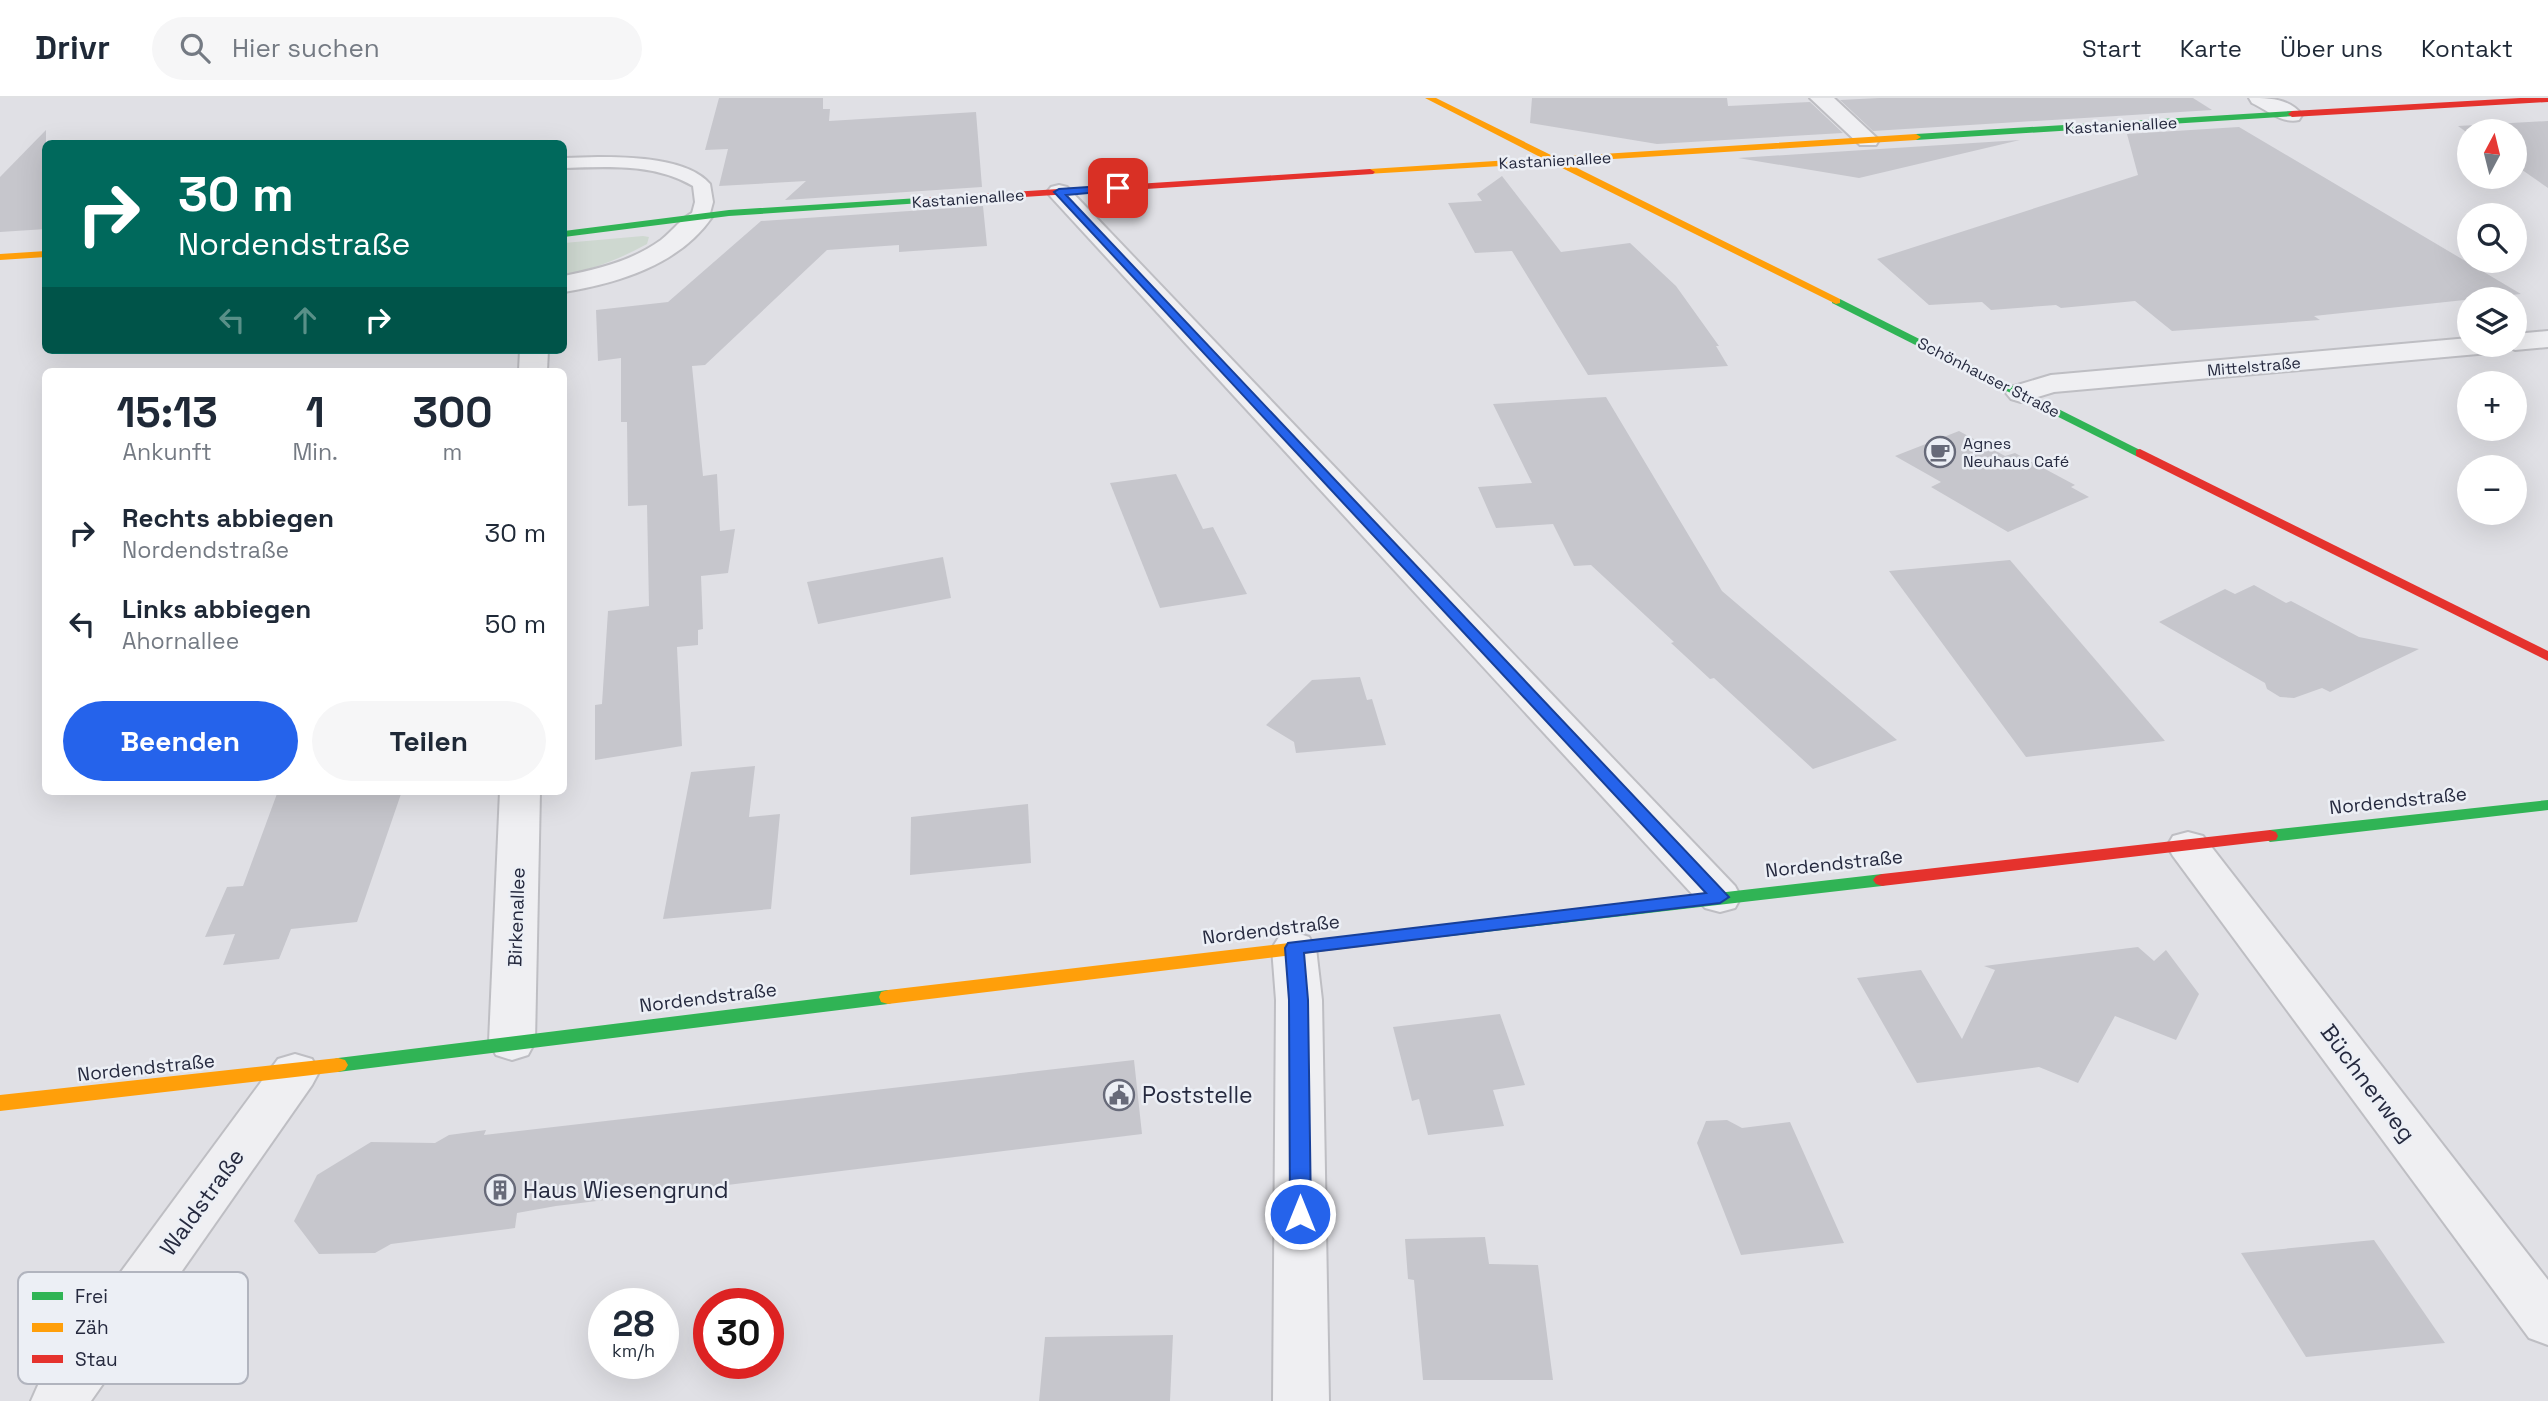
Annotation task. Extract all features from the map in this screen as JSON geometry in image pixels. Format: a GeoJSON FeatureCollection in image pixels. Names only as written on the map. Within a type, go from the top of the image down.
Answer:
{"type":"FeatureCollection","features":[{"type":"Feature","properties":{"kind":"street","name":"Schönhauser Straße"},"geometry":{"type":"LineString","coordinates":[[1429,98],[2548,657]]}},
{"type":"Feature","properties":{"kind":"street"},"geometry":{"type":"LineString","coordinates":[[1821,98],[1868,140]]}},
{"type":"Feature","properties":{"kind":"street"},"geometry":{"type":"LineString","coordinates":[[2260,98],[2291,115]]}},
{"type":"Feature","properties":{"kind":"street","name":"Kastanienallee"},"geometry":{"type":"LineString","coordinates":[[567,234],[699,217],[1059,192],[2548,99]]}},
{"type":"Feature","properties":{"kind":"street"},"geometry":{"type":"LineString","coordinates":[[1059,192],[1720,897]]}},
{"type":"Feature","properties":{"kind":"street"},"geometry":{"type":"LineString","coordinates":[[567,283],[622,270],[647,259],[682,238],[699,217]]}},
{"type":"Feature","properties":{"kind":"street"},"geometry":{"type":"LineString","coordinates":[[0,257],[42,254]]}},
{"type":"Feature","properties":{"kind":"street"},"geometry":{"type":"LineString","coordinates":[[2527,341],[2548,340]]}},
{"type":"Feature","properties":{"kind":"street","name":"Mittelstraße"},"geometry":{"type":"LineString","coordinates":[[2021,393],[2051,384],[2457,348]]}},
{"type":"Feature","properties":{"kind":"street","name":"Birkenallee"},"geometry":{"type":"LineString","coordinates":[[512,1042],[520,795]]}},
{"type":"Feature","properties":{"kind":"street","name":"Nordendstraße"},"geometry":{"type":"LineString","coordinates":[[0,1103],[295,1072],[512,1042],[1720,897],[2548,804]]}},
{"type":"Feature","properties":{"kind":"street","name":"Büchnerweg"},"geometry":{"type":"LineString","coordinates":[[2188,846],[2548,1321]]}},
{"type":"Feature","properties":{"kind":"street"},"geometry":{"type":"LineString","coordinates":[[1294,948],[1299,1000],[1301,1401]]}},
{"type":"Feature","properties":{"kind":"street","name":"Waldstraße"},"geometry":{"type":"LineString","coordinates":[[152,1272],[295,1072]]}},
{"type":"Feature","properties":{"kind":"street","name":"Waldstraße"},"geometry":{"type":"LineString","coordinates":[[59,1401],[71,1384]]}},
{"type":"Feature","properties":{"kind":"lane"},"geometry":{"type":"LineString","coordinates":[[567,163],[645,166],[690,175],[701,184],[704,192],[699,217]]}},
{"type":"Feature","properties":{"kind":"shaded area"},"geometry":{"type":"Polygon","coordinates":[[[649,237],[647,244],[637,249],[606,263],[567,274],[567,243],[649,237]]]}},
{"type":"Feature","properties":{"kind":"building"},"geometry":{"type":"Polygon","coordinates":[[[719,98],[823,98],[823,109],[830,109],[829,121],[976,112],[982,187],[785,200],[806,181],[719,186],[728,149],[705,150],[719,98]]]}},
{"type":"Feature","properties":{"kind":"building"},"geometry":{"type":"Polygon","coordinates":[[[1532,98],[1727,98],[1728,106],[1810,102],[1843,133],[1657,144],[1530,123],[1532,98]]]}},
{"type":"Feature","properties":{"kind":"building"},"geometry":{"type":"Polygon","coordinates":[[[2193,98],[2212,110],[1873,131],[1840,100],[2193,98]]]}},
{"type":"Feature","properties":{"kind":"building"},"geometry":{"type":"Polygon","coordinates":[[[2548,121],[2548,188],[2527,173],[2527,122],[2548,121]]]}},
{"type":"Feature","properties":{"kind":"building"},"geometry":{"type":"Polygon","coordinates":[[[2239,127],[2457,256],[2457,273],[2486,273],[2509,287],[2457,287],[2457,301],[2314,316],[2320,320],[2172,331],[2135,301],[2061,308],[2056,305],[1991,310],[1982,302],[1929,305],[1877,259],[2138,175],[2127,134],[2239,127]]]}},
{"type":"Feature","properties":{"kind":"building"},"geometry":{"type":"Polygon","coordinates":[[[46,130],[46,140],[42,140],[42,229],[0,232],[0,177],[46,130]]]}},
{"type":"Feature","properties":{"kind":"building"},"geometry":{"type":"Polygon","coordinates":[[[2020,140],[1859,178],[1738,158],[2020,140]]]}},
{"type":"Feature","properties":{"kind":"building"},"geometry":{"type":"Polygon","coordinates":[[[1502,176],[1561,252],[1630,243],[1676,286],[1719,346],[1716,346],[1728,366],[1588,375],[1512,251],[1475,253],[1448,203],[1482,201],[1477,194],[1502,176]]]}},
{"type":"Feature","properties":{"kind":"building"},"geometry":{"type":"Polygon","coordinates":[[[983,206],[987,246],[899,252],[899,245],[827,250],[705,365],[692,366],[703,476],[717,474],[720,531],[735,529],[728,573],[701,576],[703,629],[698,630],[698,645],[677,647],[682,746],[595,760],[595,705],[602,704],[608,611],[649,606],[647,505],[628,506],[627,422],[621,422],[621,358],[598,361],[596,310],[668,302],[761,221],[983,206]]]}},
{"type":"Feature","properties":{"kind":"building"},"geometry":{"type":"Polygon","coordinates":[[[1606,397],[1722,591],[1897,740],[1813,769],[1714,678],[1710,679],[1591,565],[1574,566],[1553,524],[1496,528],[1478,487],[1532,483],[1493,404],[1606,397]]]}},
{"type":"Feature","properties":{"kind":"building"},"geometry":{"type":"Polygon","coordinates":[[[1959,431],[2005,456],[2015,453],[2075,485],[2071,487],[2089,497],[2008,532],[1931,487],[1941,482],[1895,456],[1959,431]]]}},
{"type":"Feature","properties":{"kind":"building"},"geometry":{"type":"Polygon","coordinates":[[[1176,474],[1203,529],[1213,527],[1247,594],[1160,608],[1110,483],[1176,474]]]}},
{"type":"Feature","properties":{"kind":"building"},"geometry":{"type":"Polygon","coordinates":[[[943,557],[951,598],[818,624],[807,582],[943,557]]]}},
{"type":"Feature","properties":{"kind":"building"},"geometry":{"type":"Polygon","coordinates":[[[2010,560],[2165,741],[2026,757],[1889,571],[2010,560]]]}},
{"type":"Feature","properties":{"kind":"building"},"geometry":{"type":"Polygon","coordinates":[[[2254,585],[2359,637],[2419,649],[2330,692],[2322,688],[2294,698],[2280,697],[2267,689],[2265,683],[2159,622],[2225,589],[2235,594],[2254,585]]]}},
{"type":"Feature","properties":{"kind":"building"},"geometry":{"type":"Polygon","coordinates":[[[1360,677],[1367,700],[1372,699],[1386,745],[1296,753],[1294,742],[1266,725],[1312,680],[1360,677]]]}},
{"type":"Feature","properties":{"kind":"building"},"geometry":{"type":"Polygon","coordinates":[[[755,766],[749,817],[780,814],[771,909],[663,919],[691,772],[755,766]]]}},
{"type":"Feature","properties":{"kind":"building"},"geometry":{"type":"Polygon","coordinates":[[[277,795],[401,795],[357,922],[291,929],[279,959],[223,965],[235,934],[205,937],[227,887],[243,886],[277,795]]]}},
{"type":"Feature","properties":{"kind":"building"},"geometry":{"type":"Polygon","coordinates":[[[1028,804],[1031,863],[910,875],[911,817],[1028,804]]]}},
{"type":"Feature","properties":{"kind":"building"},"geometry":{"type":"Polygon","coordinates":[[[2138,947],[2154,961],[2166,950],[2199,994],[2176,1040],[2115,1016],[2078,1083],[2039,1067],[1917,1083],[1857,978],[1921,970],[1962,1039],[1995,970],[1984,966],[2138,947]]]}},
{"type":"Feature","properties":{"kind":"building"},"geometry":{"type":"Polygon","coordinates":[[[1500,1014],[1525,1085],[1493,1090],[1504,1126],[1428,1135],[1419,1099],[1412,1101],[1393,1027],[1500,1014]]]}},
{"type":"Feature","properties":{"kind":"building"},"geometry":{"type":"Polygon","coordinates":[[[1134,1060],[1142,1134],[556,1206],[517,1213],[515,1228],[391,1244],[375,1253],[319,1254],[294,1221],[317,1175],[371,1142],[435,1143],[449,1135],[486,1130],[484,1135],[1134,1060]]]}},
{"type":"Feature","properties":{"kind":"building"},"geometry":{"type":"Polygon","coordinates":[[[1727,1120],[1742,1128],[1790,1122],[1844,1243],[1741,1255],[1697,1143],[1706,1121],[1727,1120]]]}},
{"type":"Feature","properties":{"kind":"building"},"geometry":{"type":"Polygon","coordinates":[[[1485,1237],[1489,1264],[1538,1265],[1553,1380],[1423,1380],[1414,1280],[1408,1279],[1405,1239],[1485,1237]]]}},
{"type":"Feature","properties":{"kind":"building"},"geometry":{"type":"Polygon","coordinates":[[[2374,1240],[2445,1343],[2306,1357],[2241,1253],[2374,1240]]]}},
{"type":"Feature","properties":{"kind":"building"},"geometry":{"type":"Polygon","coordinates":[[[1173,1335],[1170,1401],[1039,1401],[1045,1337],[1173,1335]]]}},
{"type":"Feature","properties":{"kind":"traffic: fast"},"geometry":{"type":"LineString","coordinates":[[1916,137],[2292,114]]}},
{"type":"Feature","properties":{"kind":"traffic: fast"},"geometry":{"type":"LineString","coordinates":[[567,234],[729,213],[919,201]]}},
{"type":"Feature","properties":{"kind":"traffic: fast"},"geometry":{"type":"LineString","coordinates":[[1836,301],[2140,453]]}},
{"type":"Feature","properties":{"kind":"traffic: fast"},"geometry":{"type":"LineString","coordinates":[[2270,836],[2548,805]]}},
{"type":"Feature","properties":{"kind":"traffic: fast"},"geometry":{"type":"LineString","coordinates":[[1442,931],[1882,880]]}},
{"type":"Feature","properties":{"kind":"traffic: fast"},"geometry":{"type":"LineString","coordinates":[[338,1065],[888,997]]}},
{"type":"Feature","properties":{"kind":"traffic: slow"},"geometry":{"type":"LineString","coordinates":[[1429,98],[1836,301]]}},
{"type":"Feature","properties":{"kind":"traffic: slow"},"geometry":{"type":"LineString","coordinates":[[1370,172],[1916,137]]}},
{"type":"Feature","properties":{"kind":"traffic: slow"},"geometry":{"type":"LineString","coordinates":[[0,257],[42,254]]}},
{"type":"Feature","properties":{"kind":"traffic: slow"},"geometry":{"type":"LineString","coordinates":[[888,997],[1442,931]]}},
{"type":"Feature","properties":{"kind":"traffic: slow"},"geometry":{"type":"LineString","coordinates":[[0,1103],[338,1065]]}},
{"type":"Feature","properties":{"kind":"traffic: jam"},"geometry":{"type":"LineString","coordinates":[[2292,114],[2548,99]]}},
{"type":"Feature","properties":{"kind":"traffic: jam"},"geometry":{"type":"LineString","coordinates":[[919,201],[1370,172]]}},
{"type":"Feature","properties":{"kind":"traffic: jam"},"geometry":{"type":"LineString","coordinates":[[2140,453],[2548,657]]}},
{"type":"Feature","properties":{"kind":"traffic: jam"},"geometry":{"type":"LineString","coordinates":[[1882,880],[2270,836]]}},
{"type":"Feature","properties":{"kind":"place","name":"Agnes Neuhaus Café"},"geometry":{"type":"Point","coordinates":[1940,452]}},
{"type":"Feature","properties":{"kind":"place","name":"Poststelle"},"geometry":{"type":"Point","coordinates":[1119,1095]}},
{"type":"Feature","properties":{"kind":"place","name":"Haus Wiesengrund"},"geometry":{"type":"Point","coordinates":[500,1190]}},
{"type":"Feature","properties":{"kind":"route"},"geometry":{"type":"LineString","coordinates":[[1118,188],[1059,192],[1720,897],[1294,948],[1299,1000],[1300,1214]]}}]}
